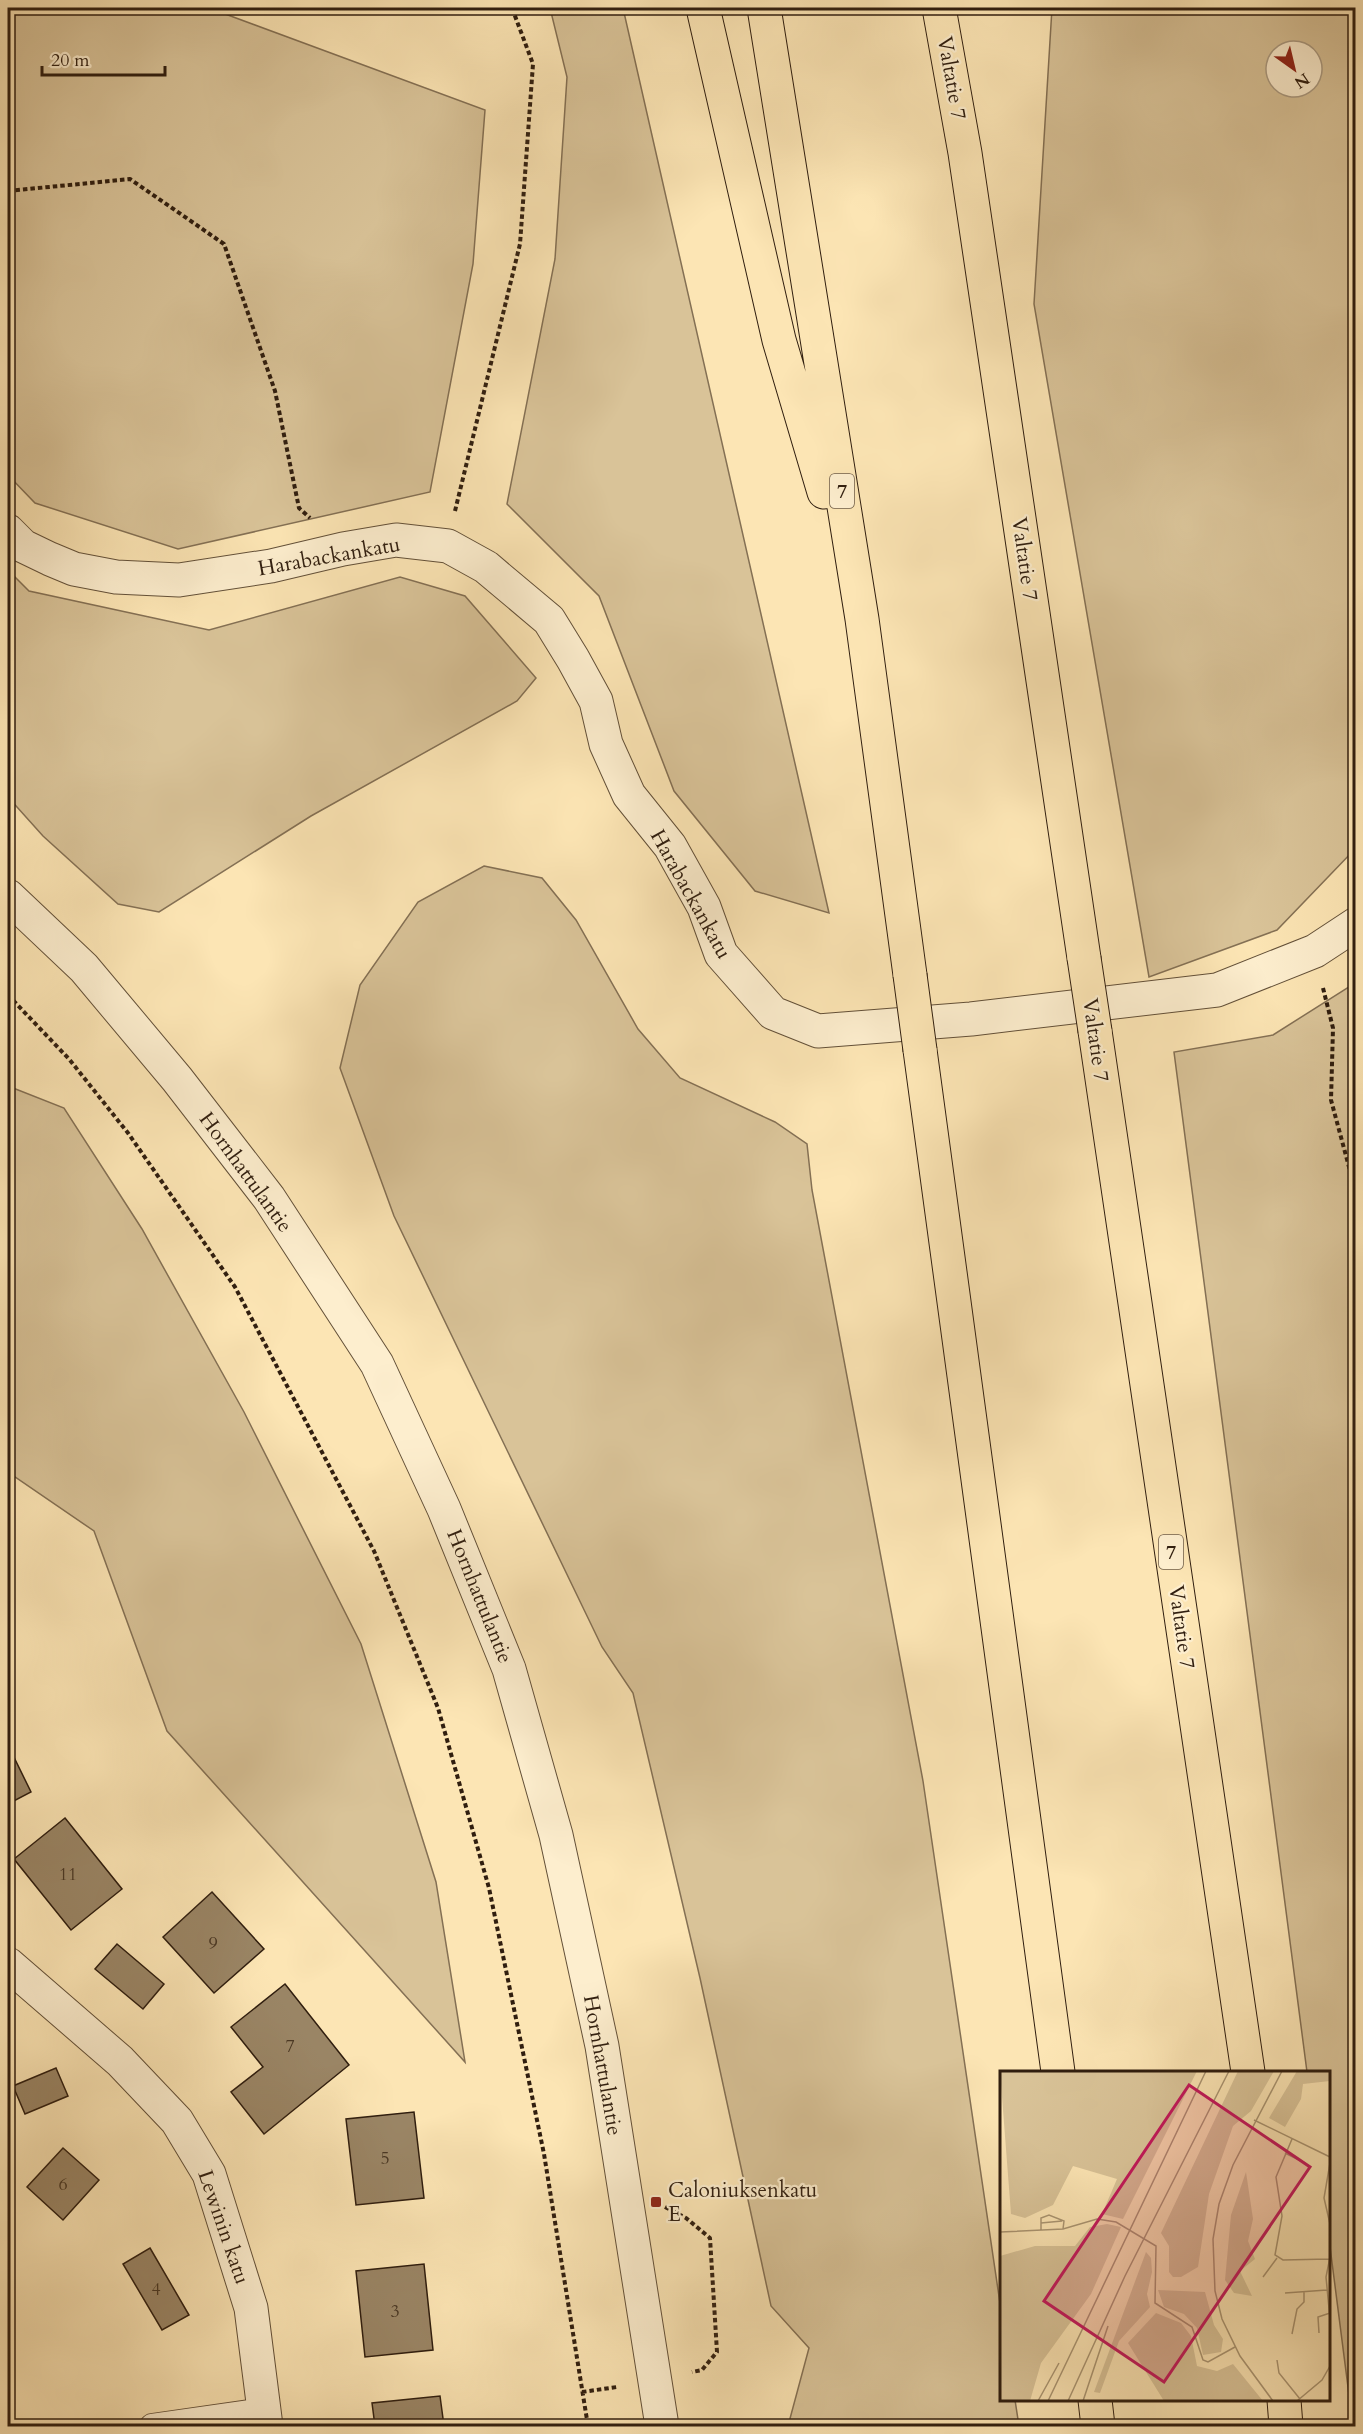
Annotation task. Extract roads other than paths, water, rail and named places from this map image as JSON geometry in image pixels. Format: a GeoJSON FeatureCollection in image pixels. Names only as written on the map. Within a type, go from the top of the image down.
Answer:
{"type":"FeatureCollection","features":[{"type":"Feature","properties":{"kind":"highway"},"geometry":{"type":"LineString","coordinates":[[703,8],[779,340],[862,619]]}},
{"type":"Feature","properties":{"kind":"highway","name":"7"},"geometry":{"type":"LineString","coordinates":[[764,8],[862,619],[1058,2071]]}},
{"type":"Feature","properties":{"kind":"highway","name":"Valtatie 7"},"geometry":{"type":"LineString","coordinates":[[939,8],[965,153],[1248,2071]]}},
{"type":"Feature","properties":{"kind":"highway"},"geometry":{"type":"LineString","coordinates":[[955,8],[965,153]]}},
{"type":"Feature","properties":{"kind":"highway"},"geometry":{"type":"LineString","coordinates":[[1095,2401],[1098,2427]]}},
{"type":"Feature","properties":{"kind":"highway"},"geometry":{"type":"LineString","coordinates":[[1284,2401],[1286,2427]]}},
{"type":"Feature","properties":{"kind":"street","name":"Harabackankatu"},"geometry":{"type":"LineString","coordinates":[[8,531],[23,546],[50,559],[74,569],[116,577],[179,580],[271,566],[343,549],[396,540],[448,546],[486,567],[549,620],[596,701],[606,744],[629,795],[669,846],[704,907],[721,954],[773,1013],[819,1031],[971,1019],[1217,990],[1315,951],[1356,924]]}},
{"type":"Feature","properties":{"kind":"street","name":"Hornhattulantie"},"geometry":{"type":"LineString","coordinates":[[8,896],[84,968],[177,1079],[269,1198],[377,1364],[444,1509],[509,1669],[556,1835],[602,2046],[662,2427]]}},
{"type":"Feature","properties":{"kind":"street","name":"Lewinin katu"},"geometry":{"type":"LineString","coordinates":[[8,1964],[120,2061],[177,2121],[209,2174],[251,2308],[265,2418]]}},
{"type":"Feature","properties":{"kind":"lane"},"geometry":{"type":"LineString","coordinates":[[152,2427],[265,2418]]}},
{"type":"Feature","properties":{"kind":"place","name":"Caloniuksenkatu E"},"geometry":{"type":"Point","coordinates":[656,2202]}}]}
